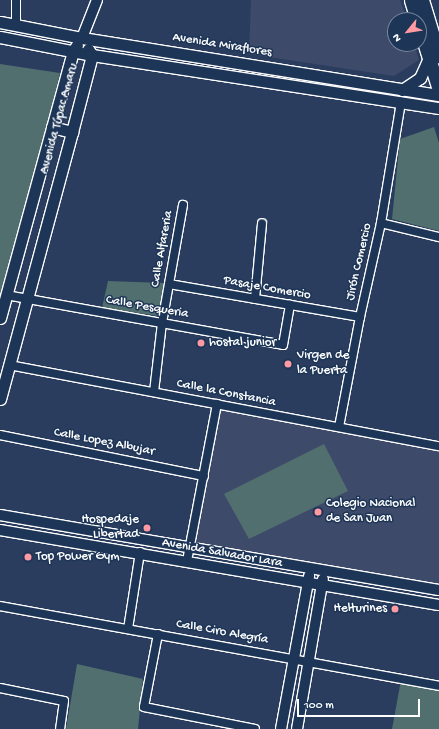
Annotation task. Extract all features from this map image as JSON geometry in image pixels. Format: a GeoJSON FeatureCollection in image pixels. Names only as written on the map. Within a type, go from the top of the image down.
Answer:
{"type":"FeatureCollection","features":[{"type":"Feature","properties":{"kind":"main road"},"geometry":{"type":"LineString","coordinates":[[411,0],[415,12]]}},
{"type":"Feature","properties":{"kind":"main road"},"geometry":{"type":"LineString","coordinates":[[422,0],[434,57],[439,90]]}},
{"type":"Feature","properties":{"kind":"main road","name":"Avenida Miraflores"},"geometry":{"type":"LineString","coordinates":[[0,22],[82,38],[439,95]]}},
{"type":"Feature","properties":{"kind":"main road"},"geometry":{"type":"LineString","coordinates":[[0,37],[92,55],[439,108]]}},
{"type":"Feature","properties":{"kind":"main road","name":"Avenida Túpac Amaru"},"geometry":{"type":"LineString","coordinates":[[0,318],[73,51],[82,38],[92,55],[0,399]]}},
{"type":"Feature","properties":{"kind":"main road"},"geometry":{"type":"LineString","coordinates":[[427,43],[434,57]]}},
{"type":"Feature","properties":{"kind":"main road"},"geometry":{"type":"LineString","coordinates":[[195,70],[197,56]]}},
{"type":"Feature","properties":{"kind":"main road"},"geometry":{"type":"LineString","coordinates":[[402,90],[420,78],[434,57]]}},
{"type":"Feature","properties":{"kind":"main road"},"geometry":{"type":"LineString","coordinates":[[52,127],[72,132]]}},
{"type":"Feature","properties":{"kind":"street"},"geometry":{"type":"LineString","coordinates":[[16,0],[16,25]]}},
{"type":"Feature","properties":{"kind":"street"},"geometry":{"type":"LineString","coordinates":[[82,38],[97,0]]}},
{"type":"Feature","properties":{"kind":"street","name":"Jirón Comercio"},"geometry":{"type":"LineString","coordinates":[[339,427],[360,317],[381,223],[401,102]]}},
{"type":"Feature","properties":{"kind":"street","name":"Calle Alfareria"},"geometry":{"type":"LineString","coordinates":[[154,392],[162,323],[183,205]]}},
{"type":"Feature","properties":{"kind":"street"},"geometry":{"type":"LineString","coordinates":[[255,299],[262,223]]}},
{"type":"Feature","properties":{"kind":"street"},"geometry":{"type":"LineString","coordinates":[[381,223],[439,237]]}},
{"type":"Feature","properties":{"kind":"street","name":"Pasaje Comercio"},"geometry":{"type":"LineString","coordinates":[[169,284],[360,317]]}},
{"type":"Feature","properties":{"kind":"street","name":"Calle Pesqueria"},"geometry":{"type":"LineString","coordinates":[[6,295],[283,345],[290,305]]}},
{"type":"Feature","properties":{"kind":"street","name":"Calle la Constancia"},"geometry":{"type":"LineString","coordinates":[[9,365],[439,445]]}},
{"type":"Feature","properties":{"kind":"street"},"geometry":{"type":"LineString","coordinates":[[188,561],[217,404]]}},
{"type":"Feature","properties":{"kind":"street","name":"Calle Lopez Albujar"},"geometry":{"type":"LineString","coordinates":[[0,435],[204,476]]}},
{"type":"Feature","properties":{"kind":"street","name":"Avenida Salvador Lara"},"geometry":{"type":"LineString","coordinates":[[0,515],[310,570],[434,590]]}},
{"type":"Feature","properties":{"kind":"street","name":"Avenida Salvador Lara"},"geometry":{"type":"LineString","coordinates":[[0,530],[140,552],[439,605]]}},
{"type":"Feature","properties":{"kind":"street"},"geometry":{"type":"LineString","coordinates":[[128,629],[140,552]]}},
{"type":"Feature","properties":{"kind":"street"},"geometry":{"type":"LineString","coordinates":[[282,729],[310,570]]}},
{"type":"Feature","properties":{"kind":"street"},"geometry":{"type":"LineString","coordinates":[[297,729],[324,572]]}},
{"type":"Feature","properties":{"kind":"street"},"geometry":{"type":"LineString","coordinates":[[427,603],[434,590]]}},
{"type":"Feature","properties":{"kind":"street","name":"Calle Ciro Alegría"},"geometry":{"type":"LineString","coordinates":[[0,606],[294,658],[439,686]]}},
{"type":"Feature","properties":{"kind":"street"},"geometry":{"type":"LineString","coordinates":[[158,634],[144,707],[255,729]]}},
{"type":"Feature","properties":{"kind":"street"},"geometry":{"type":"LineString","coordinates":[[0,688],[64,701],[60,729]]}},
{"type":"Feature","properties":{"kind":"shaded area"},"geometry":{"type":"Polygon","coordinates":[[[251,0],[400,0],[404,12],[387,12],[387,52],[416,52],[419,60],[394,76],[249,54],[251,0]]]}},
{"type":"Feature","properties":{"kind":"shaded area","name":"Colegio Nacional de San Juan"},"geometry":{"type":"Polygon","coordinates":[[[217,404],[439,447],[439,590],[191,547],[217,404]]]}},
{"type":"Feature","properties":{"kind":"green space"},"geometry":{"type":"Polygon","coordinates":[[[0,64],[60,73],[0,316],[0,64]]]}},
{"type":"Feature","properties":{"kind":"green space"},"geometry":{"type":"Polygon","coordinates":[[[434,127],[439,143],[439,231],[392,219],[400,139],[434,127]]]}},
{"type":"Feature","properties":{"kind":"green space"},"geometry":{"type":"Polygon","coordinates":[[[108,281],[164,283],[159,316],[102,308],[108,281]]]}},
{"type":"Feature","properties":{"kind":"green space"},"geometry":{"type":"Polygon","coordinates":[[[324,444],[348,491],[249,539],[224,494],[324,444]]]}},
{"type":"Feature","properties":{"kind":"green space"},"geometry":{"type":"Polygon","coordinates":[[[77,664],[143,679],[138,729],[66,729],[77,664]]]}},
{"type":"Feature","properties":{"kind":"green space"},"geometry":{"type":"Polygon","coordinates":[[[401,680],[439,688],[439,729],[392,729],[401,680]]]}},
{"type":"Feature","properties":{"kind":"place","name":"hostal junior"},"geometry":{"type":"Point","coordinates":[201,343]}},
{"type":"Feature","properties":{"kind":"place","name":"Virgen de la Puerta"},"geometry":{"type":"Point","coordinates":[288,364]}},
{"type":"Feature","properties":{"kind":"place","name":"Colegio Nacional de San Juan"},"geometry":{"type":"Point","coordinates":[318,512]}},
{"type":"Feature","properties":{"kind":"place","name":"Hospedaje Libertad"},"geometry":{"type":"Point","coordinates":[147,528]}},
{"type":"Feature","properties":{"kind":"place","name":"Top Power Gym"},"geometry":{"type":"Point","coordinates":[28,557]}},
{"type":"Feature","properties":{"kind":"place","name":"Helturines"},"geometry":{"type":"Point","coordinates":[395,609]}}]}
